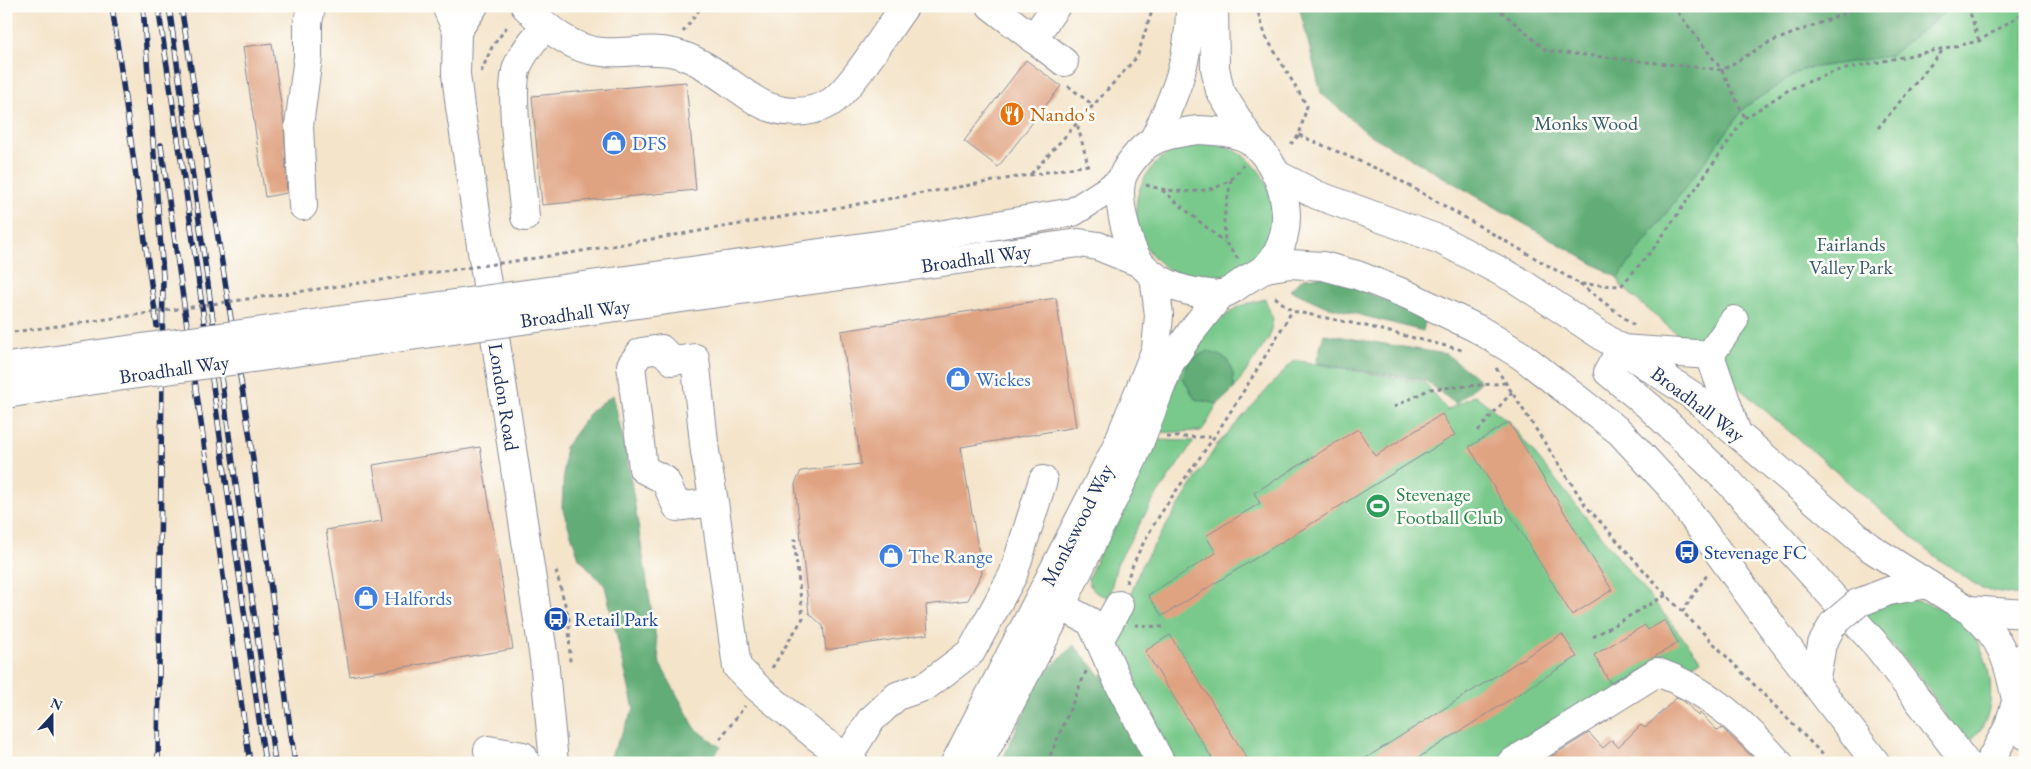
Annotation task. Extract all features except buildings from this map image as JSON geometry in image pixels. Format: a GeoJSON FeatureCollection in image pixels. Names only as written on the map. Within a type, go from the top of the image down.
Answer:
{"type":"FeatureCollection","features":[{"type":"Feature","properties":{"kind":"main road"},"geometry":{"type":"LineString","coordinates":[[303,206],[299,126],[308,57],[308,23],[311,6]]}},
{"type":"Feature","properties":{"kind":"main road","name":"London Road"},"geometry":{"type":"LineString","coordinates":[[446,6],[457,31],[456,74],[460,107],[543,649],[554,763]]}},
{"type":"Feature","properties":{"kind":"main road"},"geometry":{"type":"LineString","coordinates":[[457,31],[474,6]]}},
{"type":"Feature","properties":{"kind":"main road"},"geometry":{"type":"LineString","coordinates":[[525,6],[545,26],[587,49],[601,52],[657,50],[696,60],[756,101],[772,109],[790,112],[812,109],[830,102],[844,90],[905,6]]}},
{"type":"Feature","properties":{"kind":"main road"},"geometry":{"type":"LineString","coordinates":[[992,6],[1064,62]]}},
{"type":"Feature","properties":{"kind":"main road"},"geometry":{"type":"LineString","coordinates":[[1033,39],[1056,6]]}},
{"type":"Feature","properties":{"kind":"main road"},"geometry":{"type":"LineString","coordinates":[[1147,270],[1127,239],[1133,184],[1127,168],[1152,141],[1172,102],[1182,73],[1190,37],[1190,6]]}},
{"type":"Feature","properties":{"kind":"main road"},"geometry":{"type":"LineString","coordinates":[[1214,6],[1215,68],[1220,91],[1248,152]]}},
{"type":"Feature","properties":{"kind":"main road"},"geometry":{"type":"LineString","coordinates":[[525,217],[514,92],[517,68],[545,26]]}},
{"type":"Feature","properties":{"kind":"main road"},"geometry":{"type":"LineString","coordinates":[[1152,141],[1197,130],[1228,133],[1276,174],[1287,204],[1286,227],[1280,246],[1221,294]]}},
{"type":"Feature","properties":{"kind":"main road","name":"Broadhall Way"},"geometry":{"type":"LineString","coordinates":[[1276,174],[1317,195],[1441,240],[1517,280],[1693,396],[1869,547],[1969,610],[1992,631],[2005,652],[2018,663],[2016,702],[2025,735]]}},
{"type":"Feature","properties":{"kind":"main road","name":"Broadhall Way"},"geometry":{"type":"LineString","coordinates":[[571,301],[1073,212],[1133,184]]}},
{"type":"Feature","properties":{"kind":"main road","name":"Broadhall Way"},"geometry":{"type":"LineString","coordinates":[[6,367],[72,370],[571,301],[1078,243],[1098,246],[1186,292],[1221,294]]}},
{"type":"Feature","properties":{"kind":"main road"},"geometry":{"type":"LineString","coordinates":[[1254,266],[1290,264],[1323,266],[1356,275],[1408,294],[1478,329],[1522,356],[1620,432],[1671,487],[1876,763]]}},
{"type":"Feature","properties":{"kind":"main road","name":"Monkswood Way"},"geometry":{"type":"LineString","coordinates":[[961,761],[1116,448],[1156,349],[1159,315],[1147,270]]}},
{"type":"Feature","properties":{"kind":"main road","name":"Monkswood Way"},"geometry":{"type":"LineString","coordinates":[[961,761],[1061,606],[1134,457],[1170,363],[1191,332],[1221,294]]}},
{"type":"Feature","properties":{"kind":"main road"},"geometry":{"type":"LineString","coordinates":[[1710,355],[1734,320]]}},
{"type":"Feature","properties":{"kind":"main road"},"geometry":{"type":"LineString","coordinates":[[714,502],[677,507],[665,480],[643,469],[632,365],[641,352],[661,349],[673,361],[696,358],[705,452],[714,502],[737,667],[758,688],[817,738],[850,760],[870,721],[897,696],[926,686],[971,652],[1013,574],[1043,480]]}},
{"type":"Feature","properties":{"kind":"main road"},"geometry":{"type":"LineString","coordinates":[[1710,355],[1621,349],[1608,372],[1650,407],[1730,482],[1982,762],[2008,728],[2016,702]]}},
{"type":"Feature","properties":{"kind":"main road"},"geometry":{"type":"LineString","coordinates":[[1710,355],[1737,432]]}},
{"type":"Feature","properties":{"kind":"main road","name":"Broadhall Way"},"geometry":{"type":"LineString","coordinates":[[6,394],[72,370]]}},
{"type":"Feature","properties":{"kind":"main road"},"geometry":{"type":"LineString","coordinates":[[1815,683],[1822,644],[1832,624],[1858,603],[1889,591],[1928,584]]}},
{"type":"Feature","properties":{"kind":"main road"},"geometry":{"type":"LineString","coordinates":[[1100,639],[1120,605]]}},
{"type":"Feature","properties":{"kind":"main road"},"geometry":{"type":"LineString","coordinates":[[1061,606],[1091,622],[1119,684],[1161,763]]}},
{"type":"Feature","properties":{"kind":"main road"},"geometry":{"type":"LineString","coordinates":[[1969,610],[2025,614]]}},
{"type":"Feature","properties":{"kind":"main road"},"geometry":{"type":"LineString","coordinates":[[1511,763],[1657,672],[1684,681],[1742,722],[1779,763]]}},
{"type":"Feature","properties":{"kind":"main road"},"geometry":{"type":"LineString","coordinates":[[489,756],[523,756],[526,763]]}},
{"type":"Feature","properties":{"kind":"path"},"geometry":{"type":"LineString","coordinates":[[1031,174],[1137,57],[1151,14],[1151,6]]}},
{"type":"Feature","properties":{"kind":"path"},"geometry":{"type":"LineString","coordinates":[[1256,6],[1266,37],[1307,106],[1299,135],[1291,144]]}},
{"type":"Feature","properties":{"kind":"path"},"geometry":{"type":"LineString","coordinates":[[1495,6],[1547,51],[1722,70],[1768,43],[1864,6]]}},
{"type":"Feature","properties":{"kind":"path"},"geometry":{"type":"LineString","coordinates":[[1673,6],[1722,70],[1745,118]]}},
{"type":"Feature","properties":{"kind":"path"},"geometry":{"type":"LineString","coordinates":[[1968,6],[1979,42]]}},
{"type":"Feature","properties":{"kind":"path"},"geometry":{"type":"LineString","coordinates":[[1299,135],[1390,174],[1580,284],[1622,286],[1654,248],[1745,118],[1790,89],[1836,71],[1979,42],[2025,12]]}},
{"type":"Feature","properties":{"kind":"path"},"geometry":{"type":"LineString","coordinates":[[1878,128],[1943,50]]}},
{"type":"Feature","properties":{"kind":"path"},"geometry":{"type":"LineString","coordinates":[[6,333],[564,254],[1088,165],[1077,123]]}},
{"type":"Feature","properties":{"kind":"path"},"geometry":{"type":"LineString","coordinates":[[1225,242],[1224,218],[1231,180],[1248,152]]}},
{"type":"Feature","properties":{"kind":"path"},"geometry":{"type":"LineString","coordinates":[[1133,184],[1161,190],[1203,191],[1231,180]]}},
{"type":"Feature","properties":{"kind":"path"},"geometry":{"type":"LineString","coordinates":[[1161,190],[1254,266]]}},
{"type":"Feature","properties":{"kind":"path"},"geometry":{"type":"LineString","coordinates":[[1274,297],[1292,311],[1366,326],[1465,350]]}},
{"type":"Feature","properties":{"kind":"path"},"geometry":{"type":"LineString","coordinates":[[1120,605],[1132,565],[1171,498],[1214,437],[1292,311]]}},
{"type":"Feature","properties":{"kind":"path"},"geometry":{"type":"LineString","coordinates":[[1492,364],[1586,506],[1682,612],[1831,763]]}},
{"type":"Feature","properties":{"kind":"path"},"geometry":{"type":"LineString","coordinates":[[1394,407],[1430,389],[1506,383]]}},
{"type":"Feature","properties":{"kind":"path"},"geometry":{"type":"LineString","coordinates":[[1478,431],[1512,392]]}},
{"type":"Feature","properties":{"kind":"path"},"geometry":{"type":"LineString","coordinates":[[1172,437],[1214,437]]}},
{"type":"Feature","properties":{"kind":"path"},"geometry":{"type":"LineString","coordinates":[[720,739],[758,688],[803,618],[794,540],[801,539]]}},
{"type":"Feature","properties":{"kind":"path"},"geometry":{"type":"LineString","coordinates":[[553,566],[559,579],[569,619],[570,672]]}},
{"type":"Feature","properties":{"kind":"path"},"geometry":{"type":"LineString","coordinates":[[1682,612],[1707,575],[1702,568]]}},
{"type":"Feature","properties":{"kind":"path"},"geometry":{"type":"LineString","coordinates":[[1592,636],[1666,595]]}},
{"type":"Feature","properties":{"kind":"path"},"geometry":{"type":"LineString","coordinates":[[1046,763],[1100,639]]}},
{"type":"Feature","properties":{"kind":"green space","name":"Monks Wood"},"geometry":{"type":"Polygon","coordinates":[[[1299,6],[1953,6],[1889,56],[1803,69],[1745,107],[1618,278],[1367,133],[1321,93],[1299,6]]]}},
{"type":"Feature","properties":{"kind":"green space","name":"Fairlands Valley Park"},"geometry":{"type":"Polygon","coordinates":[[[1953,6],[2025,6],[2025,596],[1982,589],[1930,553],[1621,286],[1618,278],[1745,107],[1803,69],[1889,56],[1953,6]]]}},
{"type":"Feature","properties":{"kind":"green space"},"geometry":{"type":"Polygon","coordinates":[[[1204,143],[1230,148],[1242,154],[1252,163],[1261,173],[1267,185],[1272,211],[1267,237],[1261,249],[1252,259],[1242,268],[1230,274],[1204,279],[1178,274],[1166,268],[1156,259],[1147,249],[1141,237],[1136,211],[1141,185],[1147,173],[1156,163],[1166,154],[1178,148],[1204,143]]]}},
{"type":"Feature","properties":{"kind":"green space"},"geometry":{"type":"Polygon","coordinates":[[[1326,276],[1426,317],[1423,331],[1325,306],[1290,290],[1303,278],[1326,276]]]}},
{"type":"Feature","properties":{"kind":"green space"},"geometry":{"type":"Polygon","coordinates":[[[1265,299],[1273,319],[1269,338],[1234,389],[1233,374],[1208,351],[1190,360],[1183,378],[1195,399],[1218,404],[1202,431],[1151,433],[1198,336],[1239,306],[1265,299]]]}},
{"type":"Feature","properties":{"kind":"green space"},"geometry":{"type":"Polygon","coordinates":[[[1324,334],[1446,354],[1481,381],[1456,404],[1426,381],[1316,363],[1324,334]]]}},
{"type":"Feature","properties":{"kind":"green space"},"geometry":{"type":"Polygon","coordinates":[[[1208,351],[1227,359],[1233,374],[1234,389],[1218,404],[1195,399],[1183,378],[1190,360],[1208,351]]]}},
{"type":"Feature","properties":{"kind":"green space","name":"Stevenage Football Club"},"geometry":{"type":"Polygon","coordinates":[[[1294,360],[1425,383],[1447,410],[1475,395],[1509,422],[1701,660],[1531,763],[1149,763],[1102,677],[1141,566],[1217,445],[1294,360]]]}},
{"type":"Feature","properties":{"kind":"green space"},"geometry":{"type":"Polygon","coordinates":[[[613,395],[628,462],[660,664],[695,728],[720,747],[710,763],[611,763],[612,753],[634,709],[605,586],[579,558],[562,507],[565,447],[592,410],[613,395]]]}},
{"type":"Feature","properties":{"kind":"green space"},"geometry":{"type":"Polygon","coordinates":[[[1153,440],[1194,441],[1152,502],[1117,564],[1109,597],[1101,595],[1095,592],[1088,578],[1153,440]]]}},
{"type":"Feature","properties":{"kind":"green space"},"geometry":{"type":"Polygon","coordinates":[[[1900,599],[1917,601],[1946,611],[1960,620],[1978,642],[1984,656],[1991,687],[1990,702],[1987,717],[1981,729],[1964,745],[1921,678],[1860,610],[1900,599]]]}},
{"type":"Feature","properties":{"kind":"green space"},"geometry":{"type":"Polygon","coordinates":[[[1074,645],[1102,677],[1149,763],[1001,763],[1040,677],[1074,645]]]}},
{"type":"Feature","properties":{"kind":"railway"},"geometry":{"type":"LineString","coordinates":[[112,6],[157,326]]}},
{"type":"Feature","properties":{"kind":"railway"},"geometry":{"type":"LineString","coordinates":[[143,6],[163,276],[158,763]]}},
{"type":"Feature","properties":{"kind":"railway"},"geometry":{"type":"LineString","coordinates":[[158,6],[190,219],[265,763]]}},
{"type":"Feature","properties":{"kind":"railway"},"geometry":{"type":"LineString","coordinates":[[169,6],[275,763]]}},
{"type":"Feature","properties":{"kind":"railway"},"geometry":{"type":"LineString","coordinates":[[181,6],[250,438],[295,763]]}},
{"type":"Feature","properties":{"kind":"railway"},"geometry":{"type":"LineString","coordinates":[[161,145],[250,763]]}},
{"type":"Feature","properties":{"kind":"place","name":"Nando's"},"geometry":{"type":"Point","coordinates":[1012,114]}},
{"type":"Feature","properties":{"kind":"place","name":"DFS"},"geometry":{"type":"Point","coordinates":[614,143]}},
{"type":"Feature","properties":{"kind":"place","name":"Wickes"},"geometry":{"type":"Point","coordinates":[958,379]}},
{"type":"Feature","properties":{"kind":"place","name":"Stevenage Football Club"},"geometry":{"type":"Point","coordinates":[1378,506]}},
{"type":"Feature","properties":{"kind":"place","name":"Stevenage FC"},"geometry":{"type":"Point","coordinates":[1687,552]}},
{"type":"Feature","properties":{"kind":"place","name":"The Range"},"geometry":{"type":"Point","coordinates":[891,556]}},
{"type":"Feature","properties":{"kind":"place","name":"Halfords"},"geometry":{"type":"Point","coordinates":[366,598]}},
{"type":"Feature","properties":{"kind":"place","name":"Retail Park"},"geometry":{"type":"Point","coordinates":[556,619]}}]}
